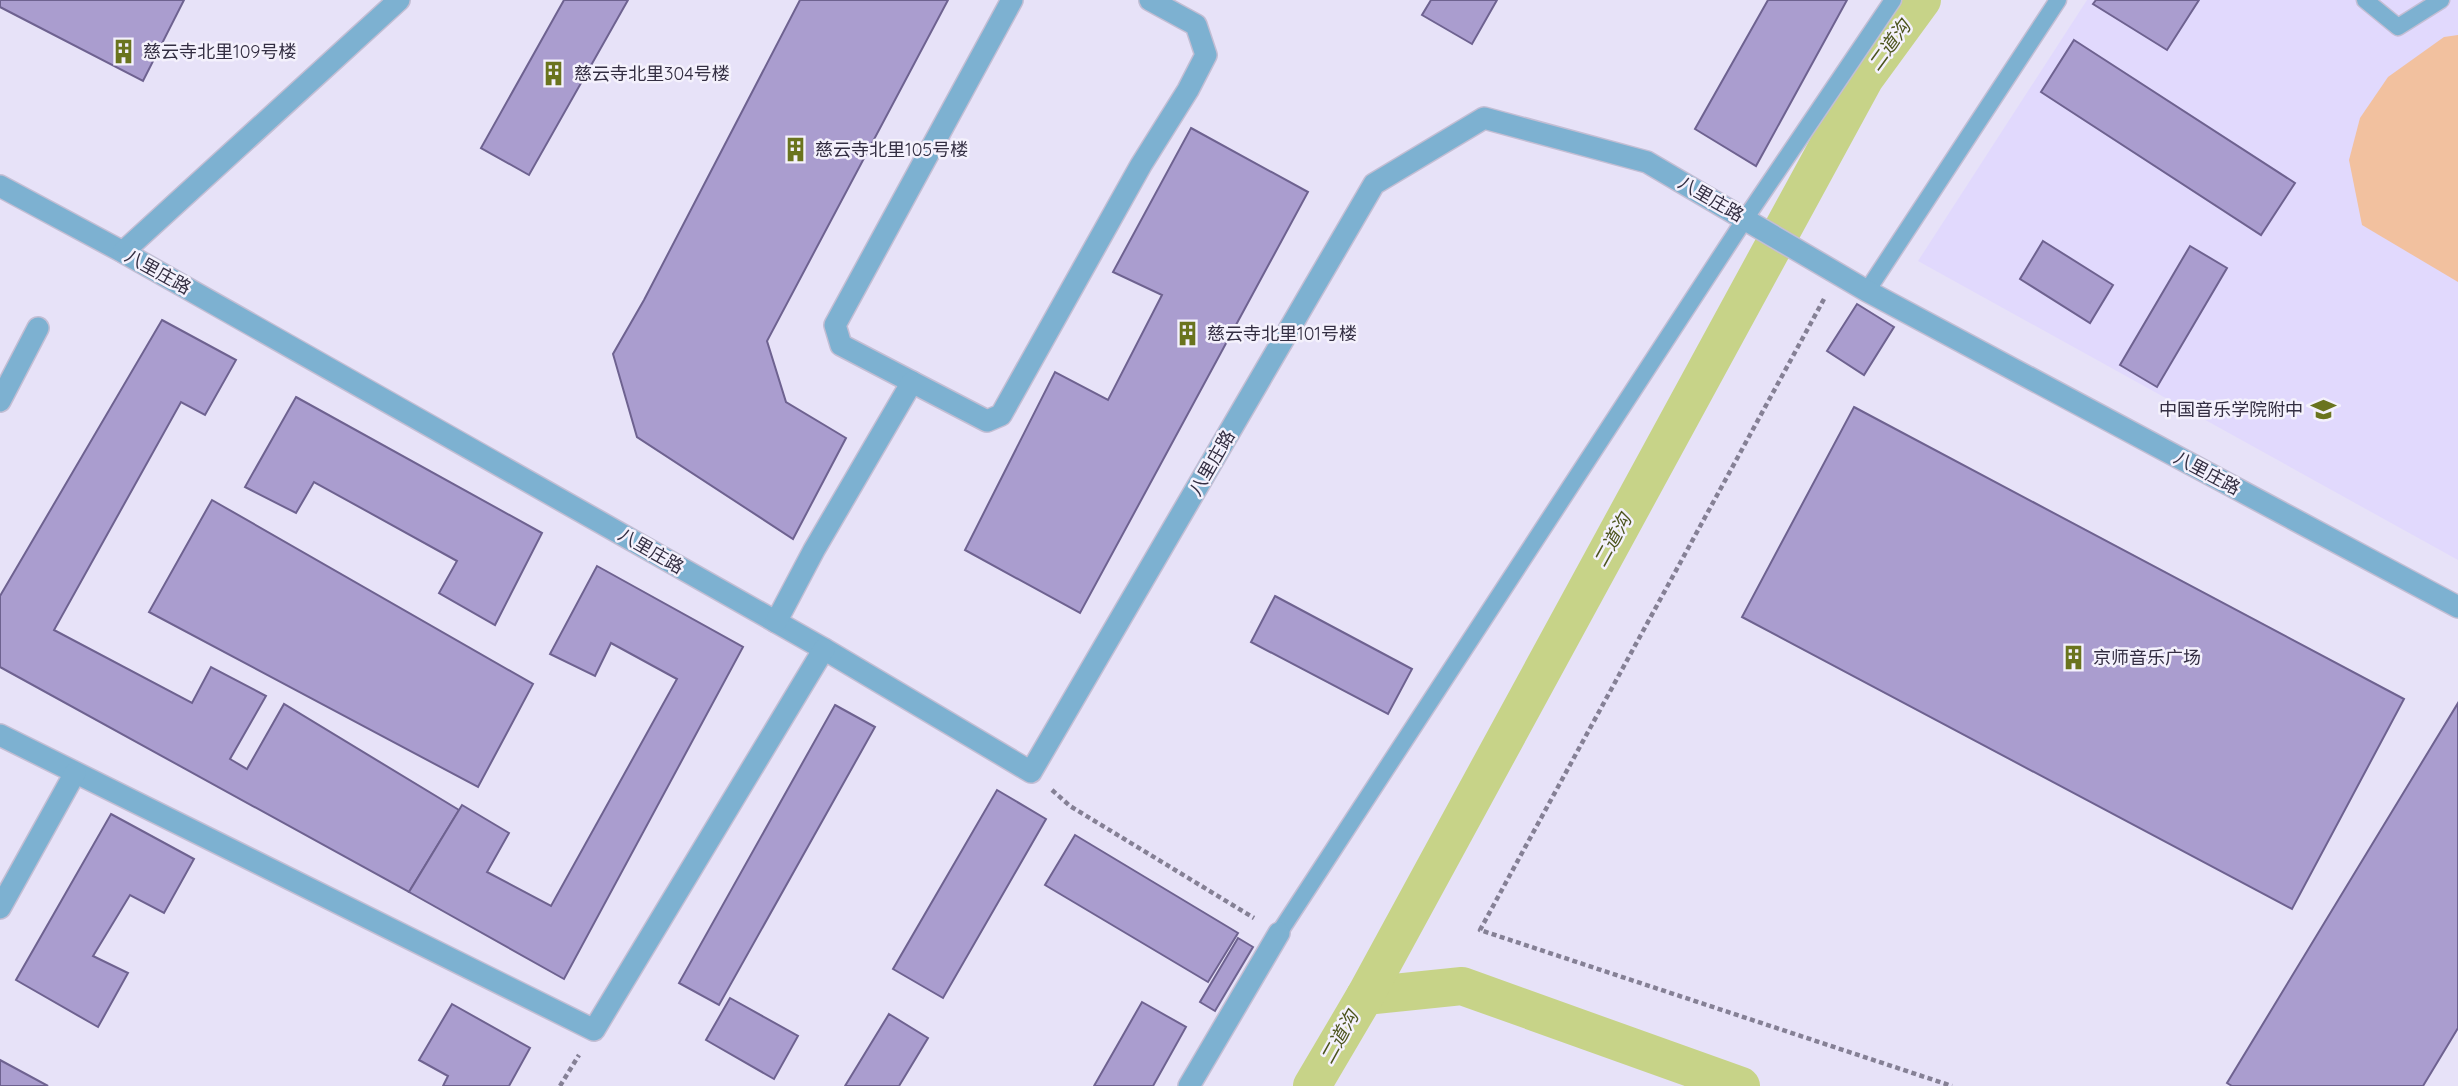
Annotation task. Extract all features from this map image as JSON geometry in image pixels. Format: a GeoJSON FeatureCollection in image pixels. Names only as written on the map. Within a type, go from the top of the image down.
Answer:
{"type":"FeatureCollection","features":[{"type":"Feature","properties":{"kind":"street"},"geometry":{"type":"LineString","coordinates":[[123,252],[399,0]]}},
{"type":"Feature","properties":{"kind":"street"},"geometry":{"type":"LineString","coordinates":[[1012,0],[835,325],[841,345],[987,421],[1001,415],[1206,55],[1196,25],[1150,0]]}},
{"type":"Feature","properties":{"kind":"street","name":"八里庄路"},"geometry":{"type":"LineString","coordinates":[[0,186],[123,252],[824,649],[1031,772],[1374,184],[1484,118],[1647,162],[1867,291],[2458,607]]}},
{"type":"Feature","properties":{"kind":"street"},"geometry":{"type":"LineString","coordinates":[[0,401],[38,328]]}},
{"type":"Feature","properties":{"kind":"street"},"geometry":{"type":"LineString","coordinates":[[776,622],[814,550],[912,382]]}},
{"type":"Feature","properties":{"kind":"street"},"geometry":{"type":"LineString","coordinates":[[0,735],[594,1030],[824,649]]}},
{"type":"Feature","properties":{"kind":"street"},"geometry":{"type":"LineString","coordinates":[[0,908],[75,773]]}},
{"type":"Feature","properties":{"kind":"street"},"geometry":{"type":"LineString","coordinates":[[1189,1086],[1279,933]]}},
{"type":"Feature","properties":{"kind":"lane"},"geometry":{"type":"LineString","coordinates":[[1279,933],[1745,219],[1893,0]]}},
{"type":"Feature","properties":{"kind":"lane"},"geometry":{"type":"LineString","coordinates":[[1867,291],[2058,0]]}},
{"type":"Feature","properties":{"kind":"lane"},"geometry":{"type":"LineString","coordinates":[[2365,0],[2398,27],[2441,0]]}},
{"type":"Feature","properties":{"kind":"path"},"geometry":{"type":"LineString","coordinates":[[1838,274],[1480,930],[1952,1086]]}},
{"type":"Feature","properties":{"kind":"path"},"geometry":{"type":"LineString","coordinates":[[1031,772],[1070,806],[1279,933]]}},
{"type":"Feature","properties":{"kind":"path"},"geometry":{"type":"LineString","coordinates":[[560,1086],[594,1030]]}},
{"type":"Feature","properties":{"kind":"shaded area","name":"中国音乐学院附中"},"geometry":{"type":"Polygon","coordinates":[[[2087,0],[2458,0],[2458,560],[1918,261],[2087,0]]]}},
{"type":"Feature","properties":{"kind":"shaded area"},"geometry":{"type":"Polygon","coordinates":[[[2458,35],[2458,282],[2362,225],[2349,160],[2360,118],[2388,77],[2444,37],[2458,35]]]}},
{"type":"Feature","properties":{"kind":"building","name":"慈云寺北里109号楼"},"geometry":{"type":"Polygon","coordinates":[[[0,0],[184,0],[143,81],[0,7],[0,0]]]}},
{"type":"Feature","properties":{"kind":"building","name":"慈云寺北里304号楼"},"geometry":{"type":"Polygon","coordinates":[[[564,0],[628,0],[529,175],[481,148],[564,0]]]}},
{"type":"Feature","properties":{"kind":"building","name":"慈云寺北里105号楼"},"geometry":{"type":"Polygon","coordinates":[[[800,0],[948,0],[767,341],[786,402],[846,438],[793,539],[637,437],[613,354],[644,300],[800,0]]]}},
{"type":"Feature","properties":{"kind":"building"},"geometry":{"type":"Polygon","coordinates":[[[1431,0],[1497,0],[1472,44],[1422,15],[1431,0]]]}},
{"type":"Feature","properties":{"kind":"building"},"geometry":{"type":"Polygon","coordinates":[[[1768,0],[1847,0],[1756,166],[1695,129],[1768,0]]]}},
{"type":"Feature","properties":{"kind":"building"},"geometry":{"type":"Polygon","coordinates":[[[2096,0],[2199,0],[2167,50],[2093,4],[2096,0]]]}},
{"type":"Feature","properties":{"kind":"building"},"geometry":{"type":"Polygon","coordinates":[[[2074,40],[2295,183],[2261,235],[2041,92],[2074,40]]]}},
{"type":"Feature","properties":{"kind":"building","name":"慈云寺北里101号楼"},"geometry":{"type":"Polygon","coordinates":[[[1191,128],[1308,192],[1080,613],[965,550],[1055,372],[1108,400],[1162,295],[1113,272],[1191,128]]]}},
{"type":"Feature","properties":{"kind":"building"},"geometry":{"type":"Polygon","coordinates":[[[2043,241],[2113,285],[2090,323],[2020,279],[2043,241]]]}},
{"type":"Feature","properties":{"kind":"building"},"geometry":{"type":"Polygon","coordinates":[[[2190,246],[2227,268],[2157,387],[2120,365],[2190,246]]]}},
{"type":"Feature","properties":{"kind":"building"},"geometry":{"type":"Polygon","coordinates":[[[1857,304],[1894,327],[1864,375],[1827,351],[1857,304]]]}},
{"type":"Feature","properties":{"kind":"building"},"geometry":{"type":"Polygon","coordinates":[[[162,320],[236,360],[205,415],[181,402],[54,630],[192,703],[211,667],[266,696],[230,759],[247,769],[284,704],[459,810],[409,892],[0,667],[0,596],[162,320]]]}},
{"type":"Feature","properties":{"kind":"building"},"geometry":{"type":"Polygon","coordinates":[[[296,397],[542,533],[495,625],[439,593],[457,561],[314,482],[296,513],[245,487],[296,397]]]}},
{"type":"Feature","properties":{"kind":"building","name":"京师音乐广场"},"geometry":{"type":"Polygon","coordinates":[[[1854,407],[2404,699],[2292,909],[1742,617],[1854,407]]]}},
{"type":"Feature","properties":{"kind":"building"},"geometry":{"type":"Polygon","coordinates":[[[212,500],[533,684],[478,787],[149,612],[212,500]]]}},
{"type":"Feature","properties":{"kind":"building"},"geometry":{"type":"Polygon","coordinates":[[[597,566],[743,647],[564,979],[409,892],[462,805],[509,833],[487,872],[551,906],[677,679],[611,643],[595,676],[550,654],[597,566]]]}},
{"type":"Feature","properties":{"kind":"building"},"geometry":{"type":"Polygon","coordinates":[[[1275,596],[1412,669],[1388,714],[1251,642],[1275,596]]]}},
{"type":"Feature","properties":{"kind":"building"},"geometry":{"type":"Polygon","coordinates":[[[2458,703],[2458,1028],[2423,1086],[2232,1086],[2227,1083],[2458,703]]]}},
{"type":"Feature","properties":{"kind":"building"},"geometry":{"type":"Polygon","coordinates":[[[835,705],[875,727],[719,1005],[679,983],[835,705]]]}},
{"type":"Feature","properties":{"kind":"building"},"geometry":{"type":"Polygon","coordinates":[[[997,790],[1046,819],[943,998],[893,969],[997,790]]]}},
{"type":"Feature","properties":{"kind":"building"},"geometry":{"type":"Polygon","coordinates":[[[111,814],[194,859],[164,913],[130,895],[93,956],[128,973],[98,1027],[16,980],[111,814]]]}},
{"type":"Feature","properties":{"kind":"building"},"geometry":{"type":"Polygon","coordinates":[[[1075,835],[1238,933],[1208,982],[1045,885],[1075,835]]]}},
{"type":"Feature","properties":{"kind":"building"},"geometry":{"type":"Polygon","coordinates":[[[1238,938],[1253,947],[1215,1011],[1200,1002],[1238,938]]]}},
{"type":"Feature","properties":{"kind":"building"},"geometry":{"type":"Polygon","coordinates":[[[730,998],[798,1036],[774,1079],[706,1040],[730,998]]]}},
{"type":"Feature","properties":{"kind":"building"},"geometry":{"type":"Polygon","coordinates":[[[1142,1002],[1186,1027],[1153,1086],[1094,1086],[1142,1002]]]}},
{"type":"Feature","properties":{"kind":"building"},"geometry":{"type":"Polygon","coordinates":[[[452,1004],[530,1048],[509,1086],[443,1086],[448,1076],[419,1060],[452,1004]]]}},
{"type":"Feature","properties":{"kind":"building"},"geometry":{"type":"Polygon","coordinates":[[[889,1014],[928,1038],[899,1086],[845,1086],[889,1014]]]}},
{"type":"Feature","properties":{"kind":"building"},"geometry":{"type":"Polygon","coordinates":[[[0,1060],[48,1086],[0,1086],[0,1060]]]}},
{"type":"Feature","properties":{"kind":"waterway","name":"二道沟"},"geometry":{"type":"LineString","coordinates":[[1312,1086],[1365,996],[1865,78],[1922,0]]}},
{"type":"Feature","properties":{"kind":"waterway"},"geometry":{"type":"LineString","coordinates":[[1365,996],[1462,986],[1741,1086]]}},
{"type":"Feature","properties":{"kind":"place","name":"慈云寺北里109号楼"},"geometry":{"type":"Point","coordinates":[123,52]}},
{"type":"Feature","properties":{"kind":"place","name":"慈云寺北里304号楼"},"geometry":{"type":"Point","coordinates":[554,74]}},
{"type":"Feature","properties":{"kind":"place","name":"慈云寺北里105号楼"},"geometry":{"type":"Point","coordinates":[795,150]}},
{"type":"Feature","properties":{"kind":"place","name":"慈云寺北里101号楼"},"geometry":{"type":"Point","coordinates":[1187,334]}},
{"type":"Feature","properties":{"kind":"place","name":"中国音乐学院附中"},"geometry":{"type":"Point","coordinates":[2323,410]}},
{"type":"Feature","properties":{"kind":"place","name":"京师音乐广场"},"geometry":{"type":"Point","coordinates":[2073,658]}}]}
